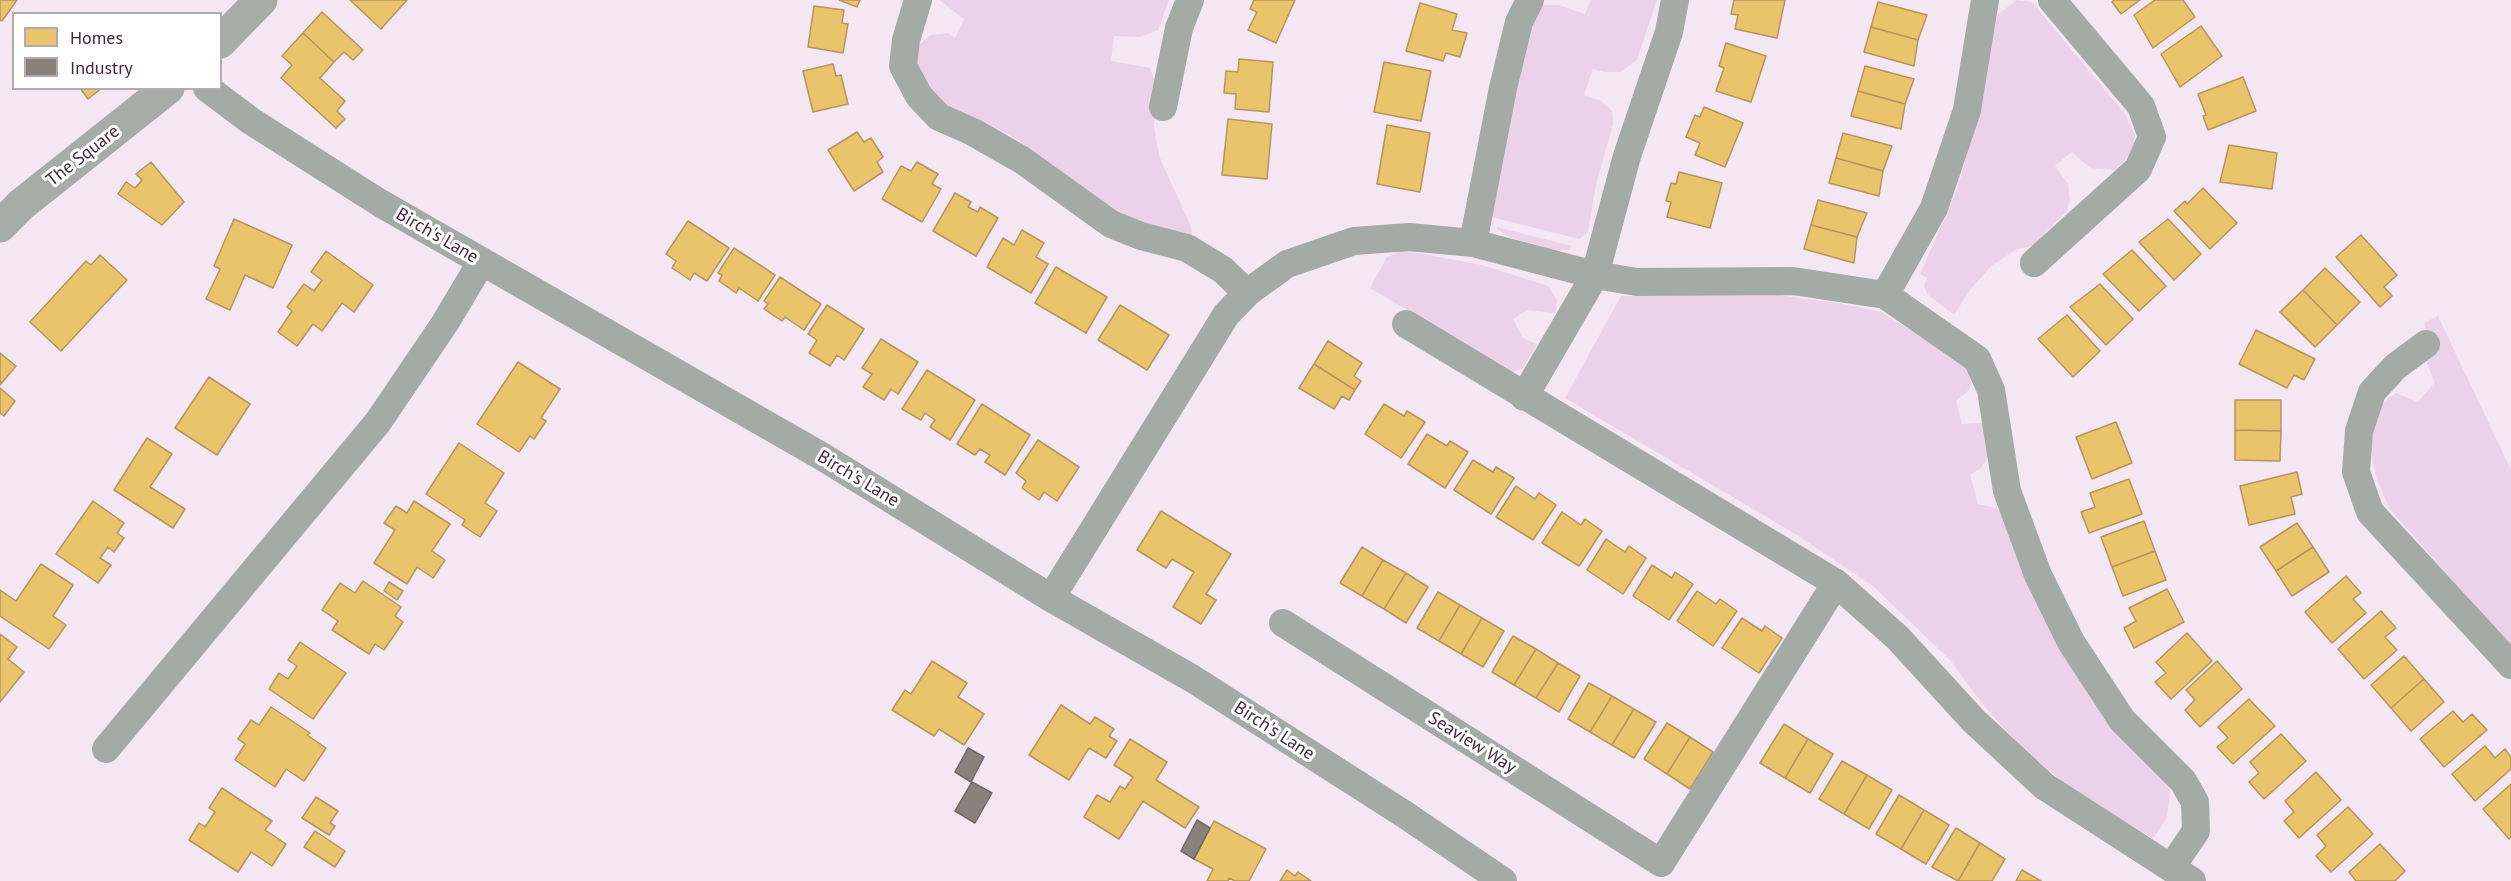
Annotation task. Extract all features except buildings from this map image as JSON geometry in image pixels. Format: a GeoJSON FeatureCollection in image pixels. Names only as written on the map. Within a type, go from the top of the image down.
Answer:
{"type":"FeatureCollection","features":[{"type":"Feature","properties":{"kind":"main road"},"geometry":{"type":"LineString","coordinates":[[222,40],[261,0]]}},
{"type":"Feature","properties":{"kind":"main road","name":"The Square"},"geometry":{"type":"LineString","coordinates":[[0,226],[22,204],[165,90]]}},
{"type":"Feature","properties":{"kind":"street"},"geometry":{"type":"LineString","coordinates":[[918,0],[906,40],[903,66],[919,96],[939,117],[973,132],[1022,160],[1111,224],[1141,236],[1187,248],[1223,270],[1247,293]]}},
{"type":"Feature","properties":{"kind":"street"},"geometry":{"type":"LineString","coordinates":[[1163,106],[1179,28],[1190,0]]}},
{"type":"Feature","properties":{"kind":"street"},"geometry":{"type":"LineString","coordinates":[[1473,243],[1503,88],[1519,22],[1530,0]]}},
{"type":"Feature","properties":{"kind":"street"},"geometry":{"type":"LineString","coordinates":[[1524,396],[1595,275],[1627,156],[1669,32],[1675,0]]}},
{"type":"Feature","properties":{"kind":"street"},"geometry":{"type":"LineString","coordinates":[[1885,295],[1934,208],[1966,110],[1985,0]]}},
{"type":"Feature","properties":{"kind":"street"},"geometry":{"type":"LineString","coordinates":[[2034,263],[2138,169],[2151,137],[2141,106],[2052,0]]}},
{"type":"Feature","properties":{"kind":"street","name":"Birch's Lane"},"geometry":{"type":"LineString","coordinates":[[210,90],[251,121],[380,203],[823,457],[1051,598],[1193,679],[1404,814],[1503,881]]}},
{"type":"Feature","properties":{"kind":"street"},"geometry":{"type":"LineString","coordinates":[[1051,598],[1226,315],[1247,293],[1287,264],[1354,241],[1409,237],[1473,243],[1595,275],[1637,282],[1793,281],[1885,295],[1977,359],[1991,390],[2007,491],[2038,574],[2071,642],[2122,720],[2183,781],[2195,802],[2196,831],[2182,874],[2044,786],[1972,720],[1898,638],[1836,583],[1406,324]]}},
{"type":"Feature","properties":{"kind":"street"},"geometry":{"type":"LineString","coordinates":[[106,749],[378,422],[445,323],[482,261]]}},
{"type":"Feature","properties":{"kind":"street"},"geometry":{"type":"LineString","coordinates":[[2426,344],[2395,368],[2372,392],[2359,431],[2356,471],[2370,512],[2511,665]]}},
{"type":"Feature","properties":{"kind":"street","name":"Seaview Way"},"geometry":{"type":"LineString","coordinates":[[1283,623],[1661,863],[1836,583]]}},
{"type":"Feature","properties":{"kind":"shaded area"},"geometry":{"type":"Polygon","coordinates":[[[939,0],[1169,0],[1158,30],[1139,37],[1114,36],[1111,61],[1150,68],[1158,89],[1154,125],[1156,141],[1161,161],[1191,226],[1192,240],[1114,214],[1020,141],[977,118],[942,107],[922,87],[914,49],[930,35],[948,33],[955,38],[964,19],[939,0]]]}},
{"type":"Feature","properties":{"kind":"shaded area"},"geometry":{"type":"Polygon","coordinates":[[[1591,0],[1657,0],[1637,60],[1620,72],[1593,69],[1584,95],[1601,101],[1612,111],[1613,124],[1596,185],[1588,232],[1579,239],[1487,216],[1518,53],[1540,5],[1559,5],[1585,14],[1591,0]]]}},
{"type":"Feature","properties":{"kind":"shaded area"},"geometry":{"type":"Polygon","coordinates":[[[2017,0],[2032,2],[2125,114],[2135,135],[2134,152],[2115,170],[2090,168],[2072,152],[2055,166],[2068,184],[2070,200],[2066,212],[2032,246],[2017,249],[1991,266],[1970,290],[1954,315],[1927,294],[1924,286],[1927,278],[1920,274],[1957,190],[1983,95],[1997,15],[2017,0]]]}},
{"type":"Feature","properties":{"kind":"shaded area"},"geometry":{"type":"Polygon","coordinates":[[[1497,227],[1572,246],[1569,250],[1552,250],[1511,238],[1497,227]]]}},
{"type":"Feature","properties":{"kind":"shaded area"},"geometry":{"type":"Polygon","coordinates":[[[1402,250],[1482,265],[1548,286],[1557,300],[1555,313],[1527,310],[1513,319],[1523,338],[1537,344],[1523,368],[1513,372],[1370,288],[1387,257],[1402,250]]]}},
{"type":"Feature","properties":{"kind":"shaded area"},"geometry":{"type":"Polygon","coordinates":[[[1714,291],[1764,293],[1843,304],[1881,312],[1961,361],[1969,374],[1971,383],[1969,390],[1956,401],[1962,424],[1983,423],[1989,455],[1981,468],[1970,475],[1978,504],[1996,508],[2004,516],[2170,790],[2167,818],[2153,839],[2071,788],[2026,752],[1984,706],[1951,661],[1874,587],[1797,535],[1565,398],[1621,296],[1667,296],[1714,291]]]}},
{"type":"Feature","properties":{"kind":"shaded area"},"geometry":{"type":"Polygon","coordinates":[[[2438,316],[2511,470],[2511,647],[2390,509],[2377,480],[2370,446],[2380,404],[2396,393],[2418,402],[2435,382],[2427,364],[2428,352],[2432,345],[2424,323],[2438,316]]]}}]}
